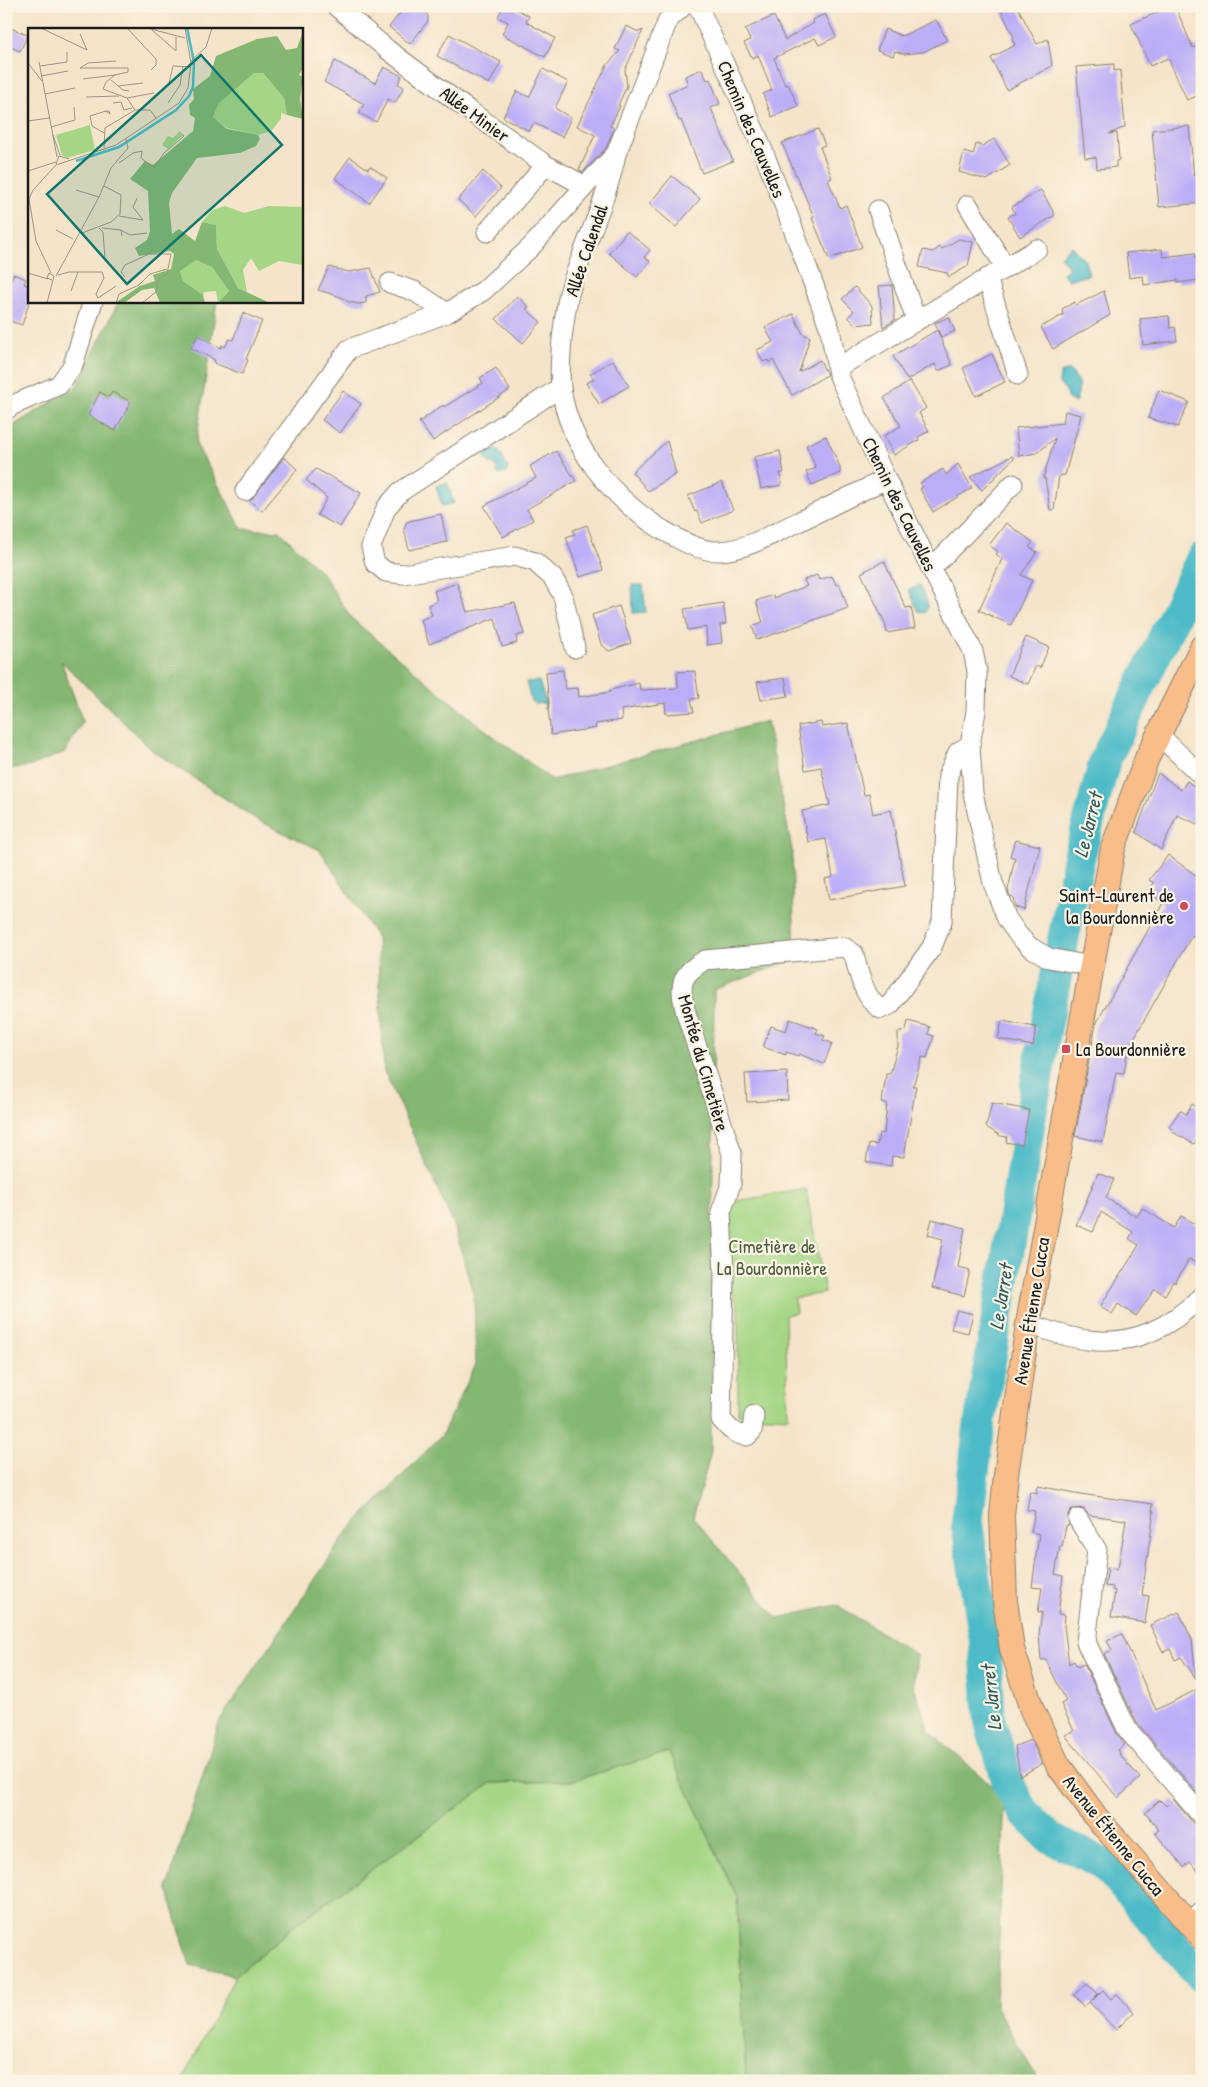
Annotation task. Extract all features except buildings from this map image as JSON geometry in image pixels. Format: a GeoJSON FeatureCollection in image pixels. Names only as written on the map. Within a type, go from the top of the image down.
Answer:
{"type":"FeatureCollection","features":[{"type":"Feature","properties":{"kind":"main road","name":"Avenue Étienne Cucca"},"geometry":{"type":"LineString","coordinates":[[1197,1924],[1095,1816],[1058,1765],[1032,1710],[1012,1649],[1006,1601],[1002,1515],[1028,1324],[1083,964],[1113,848],[1147,758],[1202,647]]}},
{"type":"Feature","properties":{"kind":"street","name":"Allée Minier"},"geometry":{"type":"LineString","coordinates":[[336,6],[388,50],[546,165],[585,186]]}},
{"type":"Feature","properties":{"kind":"street","name":"Allée Calendal"},"geometry":{"type":"LineString","coordinates":[[683,6],[668,20],[616,154],[612,175],[570,292],[562,341],[561,387],[569,417],[584,451],[620,499],[647,520],[673,536],[701,549],[720,551],[739,548],[779,531],[886,479]]}},
{"type":"Feature","properties":{"kind":"street","name":"Chemin des Cauvelles"},"geometry":{"type":"LineString","coordinates":[[698,6],[758,138],[788,215],[830,329],[838,374],[886,479],[973,651],[977,671],[976,711],[970,745],[973,793],[994,883],[1007,919],[1030,947],[1049,958],[1083,964]]}},
{"type":"Feature","properties":{"kind":"street"},"geometry":{"type":"LineString","coordinates":[[245,491],[349,349],[446,313],[483,291],[531,247],[616,154]]}},
{"type":"Feature","properties":{"kind":"street"},"geometry":{"type":"LineString","coordinates":[[487,232],[546,165]]}},
{"type":"Feature","properties":{"kind":"street"},"geometry":{"type":"LineString","coordinates":[[968,206],[1006,268]]}},
{"type":"Feature","properties":{"kind":"street"},"geometry":{"type":"LineString","coordinates":[[878,210],[916,320]]}},
{"type":"Feature","properties":{"kind":"street"},"geometry":{"type":"LineString","coordinates":[[837,368],[1037,249]]}},
{"type":"Feature","properties":{"kind":"street"},"geometry":{"type":"LineString","coordinates":[[987,278],[1018,375]]}},
{"type":"Feature","properties":{"kind":"street"},"geometry":{"type":"LineString","coordinates":[[390,283],[414,291],[446,313]]}},
{"type":"Feature","properties":{"kind":"street"},"geometry":{"type":"LineString","coordinates":[[8,404],[59,385],[73,365],[93,302]]}},
{"type":"Feature","properties":{"kind":"street"},"geometry":{"type":"LineString","coordinates":[[561,387],[400,492],[386,508],[371,546],[375,563],[386,572],[402,574],[515,556],[535,562],[553,578],[563,596],[575,648]]}},
{"type":"Feature","properties":{"kind":"street"},"geometry":{"type":"LineString","coordinates":[[932,568],[1013,484]]}},
{"type":"Feature","properties":{"kind":"street"},"geometry":{"type":"LineString","coordinates":[[1159,736],[1202,776]]}},
{"type":"Feature","properties":{"kind":"street","name":"Montée du Cimetière"},"geometry":{"type":"LineString","coordinates":[[754,1415],[752,1431],[748,1436],[738,1435],[727,1427],[721,1419],[724,1275],[721,1212],[731,1184],[732,1154],[680,991],[685,976],[692,968],[705,960],[844,947],[854,954],[857,969],[872,1004],[881,1009],[890,1005],[932,947],[942,922],[948,775],[958,752],[970,745]]}},
{"type":"Feature","properties":{"kind":"street"},"geometry":{"type":"LineString","coordinates":[[1028,1324],[1086,1340],[1114,1342],[1143,1336],[1172,1321],[1202,1296]]}},
{"type":"Feature","properties":{"kind":"street"},"geometry":{"type":"LineString","coordinates":[[1078,1519],[1097,1550],[1086,1642],[1127,1729],[1202,1816]]}},
{"type":"Feature","properties":{"kind":"green space"},"geometry":{"type":"Polygon","coordinates":[[[118,302],[217,302],[196,444],[242,529],[280,531],[323,574],[351,618],[475,722],[552,780],[767,721],[792,850],[795,959],[714,990],[711,1452],[693,1517],[777,1618],[837,1605],[917,1655],[914,1686],[929,1731],[1005,1797],[996,2007],[1039,2081],[746,2081],[737,1897],[669,1752],[571,1781],[491,1783],[295,1925],[235,1976],[190,1965],[167,1888],[220,1720],[347,1532],[442,1435],[476,1364],[474,1297],[454,1225],[384,1071],[377,938],[320,850],[259,821],[153,751],[61,661],[83,722],[65,752],[31,766],[6,769],[6,430],[76,387],[118,302]]]}},
{"type":"Feature","properties":{"kind":"green space","name":"Cimetière de La Bourdonnière"},"geometry":{"type":"Polygon","coordinates":[[[806,1189],[825,1293],[794,1298],[796,1313],[785,1315],[788,1417],[738,1414],[738,1308],[729,1286],[729,1205],[731,1202],[806,1189]]]}},
{"type":"Feature","properties":{"kind":"green space"},"geometry":{"type":"Polygon","coordinates":[[[669,1752],[737,1897],[746,2081],[182,2081],[235,1976],[295,1925],[491,1783],[571,1781],[669,1752]]]}},
{"type":"Feature","properties":{"kind":"water"},"geometry":{"type":"Polygon","coordinates":[[[1071,246],[1085,261],[1089,275],[1068,280],[1063,273],[1069,268],[1060,256],[1071,246]]]}},
{"type":"Feature","properties":{"kind":"water"},"geometry":{"type":"Polygon","coordinates":[[[1069,370],[1076,377],[1078,385],[1075,403],[1067,398],[1066,390],[1059,384],[1060,373],[1069,370]]]}},
{"type":"Feature","properties":{"kind":"water"},"geometry":{"type":"Polygon","coordinates":[[[490,447],[499,451],[508,468],[506,473],[499,475],[496,472],[498,469],[495,465],[484,456],[490,447]]]}},
{"type":"Feature","properties":{"kind":"water"},"geometry":{"type":"Polygon","coordinates":[[[447,482],[454,503],[442,506],[436,486],[447,482]]]}},
{"type":"Feature","properties":{"kind":"water"},"geometry":{"type":"Polygon","coordinates":[[[632,585],[643,585],[646,612],[633,613],[632,585]]]}},
{"type":"Feature","properties":{"kind":"water"},"geometry":{"type":"Polygon","coordinates":[[[920,585],[928,605],[925,613],[918,611],[909,590],[920,585]]]}},
{"type":"Feature","properties":{"kind":"water"},"geometry":{"type":"Polygon","coordinates":[[[539,681],[546,703],[535,704],[531,701],[526,682],[539,681]]]}},
{"type":"Feature","properties":{"kind":"waterway","name":"Le Jarret"},"geometry":{"type":"LineString","coordinates":[[1202,558],[1105,760],[1079,858],[1043,1043],[980,1421],[967,1524],[985,1641],[990,1722],[1009,1786],[1025,1813],[1049,1837],[1104,1864],[1202,1977]]}},
{"type":"Feature","properties":{"kind":"place","name":"Saint-Laurent de la Bourdonnière"},"geometry":{"type":"Point","coordinates":[1184,906]}},
{"type":"Feature","properties":{"kind":"place","name":"La Bourdonnière"},"geometry":{"type":"Point","coordinates":[1066,1049]}}]}
